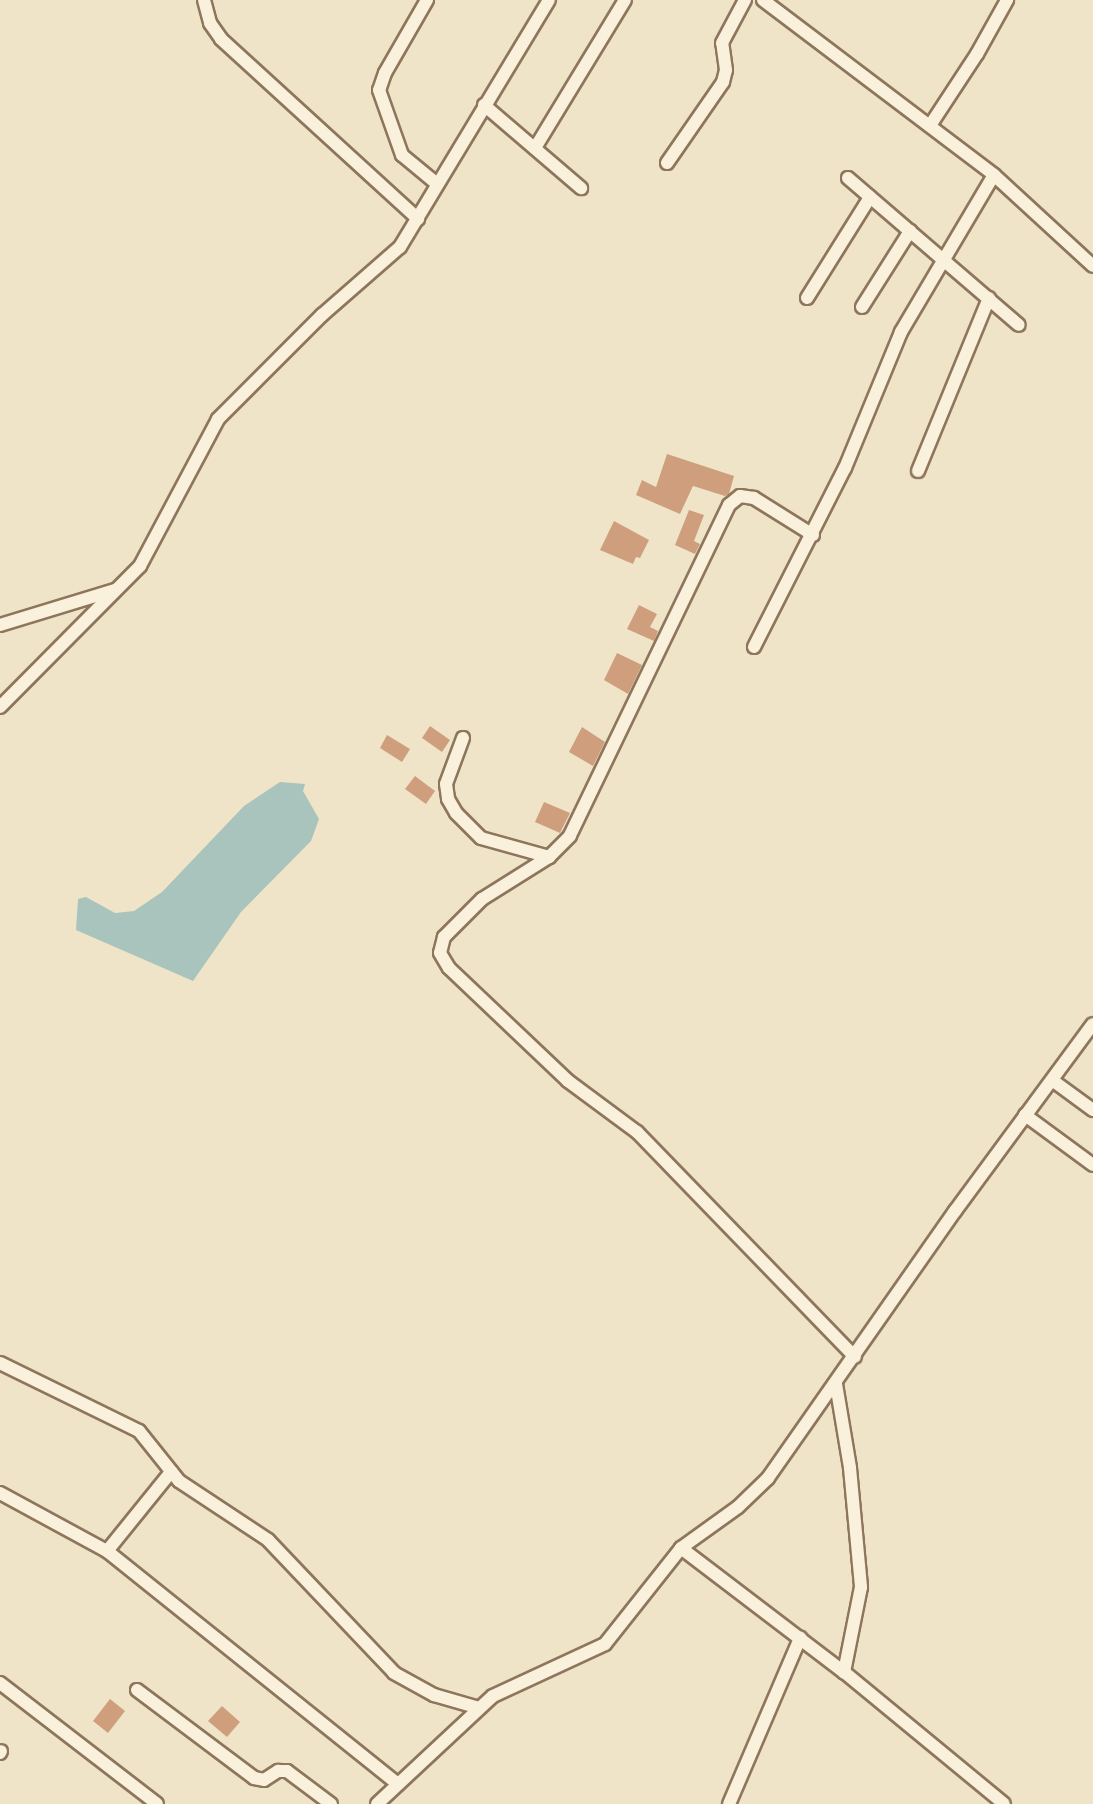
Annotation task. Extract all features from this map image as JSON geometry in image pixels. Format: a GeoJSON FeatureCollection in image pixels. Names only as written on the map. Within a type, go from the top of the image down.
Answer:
{"type":"FeatureCollection","features":[{"type":"Feature","properties":{"kind":"street"},"geometry":{"type":"LineString","coordinates":[[204,0],[210,23],[221,39],[418,219]]}},
{"type":"Feature","properties":{"kind":"street"},"geometry":{"type":"LineString","coordinates":[[427,0],[385,73],[379,90],[402,155],[437,184]]}},
{"type":"Feature","properties":{"kind":"street"},"geometry":{"type":"LineString","coordinates":[[0,707],[146,556],[218,419],[322,315],[400,247],[549,0]]}},
{"type":"Feature","properties":{"kind":"street"},"geometry":{"type":"LineString","coordinates":[[535,148],[625,0]]}},
{"type":"Feature","properties":{"kind":"street"},"geometry":{"type":"LineString","coordinates":[[667,163],[723,82],[726,70],[722,43],[745,0]]}},
{"type":"Feature","properties":{"kind":"street"},"geometry":{"type":"LineString","coordinates":[[763,0],[931,124],[994,175],[1093,266]]}},
{"type":"Feature","properties":{"kind":"street"},"geometry":{"type":"LineString","coordinates":[[931,124],[977,54],[1007,0]]}},
{"type":"Feature","properties":{"kind":"street"},"geometry":{"type":"LineString","coordinates":[[484,105],[581,188]]}},
{"type":"Feature","properties":{"kind":"street"},"geometry":{"type":"LineString","coordinates":[[754,647],[813,535],[901,332],[994,175]]}},
{"type":"Feature","properties":{"kind":"street"},"geometry":{"type":"LineString","coordinates":[[848,178],[1019,325]]}},
{"type":"Feature","properties":{"kind":"street"},"geometry":{"type":"LineString","coordinates":[[807,298],[870,197]]}},
{"type":"Feature","properties":{"kind":"street"},"geometry":{"type":"LineString","coordinates":[[862,307],[910,231]]}},
{"type":"Feature","properties":{"kind":"street"},"geometry":{"type":"LineString","coordinates":[[918,471],[989,298]]}},
{"type":"Feature","properties":{"kind":"street"},"geometry":{"type":"LineString","coordinates":[[813,535],[754,498],[740,496],[729,505],[578,821],[563,846],[482,899],[444,937],[440,953],[442,960],[568,1081],[637,1132],[855,1357]]}},
{"type":"Feature","properties":{"kind":"street"},"geometry":{"type":"LineString","coordinates":[[0,625],[117,589]]}},
{"type":"Feature","properties":{"kind":"street"},"geometry":{"type":"LineString","coordinates":[[463,738],[446,784],[448,799],[456,813],[481,838],[549,857]]}},
{"type":"Feature","properties":{"kind":"street"},"geometry":{"type":"LineString","coordinates":[[377,1804],[479,1708],[508,1688],[605,1644],[681,1548],[761,1485],[1093,1024]]}},
{"type":"Feature","properties":{"kind":"street"},"geometry":{"type":"LineString","coordinates":[[1052,1080],[1093,1110]]}},
{"type":"Feature","properties":{"kind":"street"},"geometry":{"type":"LineString","coordinates":[[1025,1115],[1093,1165]]}},
{"type":"Feature","properties":{"kind":"street"},"geometry":{"type":"LineString","coordinates":[[0,1363],[139,1431],[154,1446],[171,1472],[268,1540],[394,1673],[434,1695],[479,1708]]}},
{"type":"Feature","properties":{"kind":"street"},"geometry":{"type":"LineString","coordinates":[[836,1384],[848,1457],[861,1587],[844,1672]]}},
{"type":"Feature","properties":{"kind":"street"},"geometry":{"type":"LineString","coordinates":[[107,1551],[171,1472]]}},
{"type":"Feature","properties":{"kind":"street"},"geometry":{"type":"LineString","coordinates":[[0,1493],[107,1551],[398,1784]]}},
{"type":"Feature","properties":{"kind":"street"},"geometry":{"type":"LineString","coordinates":[[681,1548],[844,1672],[1004,1804]]}},
{"type":"Feature","properties":{"kind":"street"},"geometry":{"type":"LineString","coordinates":[[729,1804],[800,1638]]}},
{"type":"Feature","properties":{"kind":"street"},"geometry":{"type":"LineString","coordinates":[[0,1683],[157,1804]]}},
{"type":"Feature","properties":{"kind":"street"},"geometry":{"type":"LineString","coordinates":[[137,1690],[254,1778],[264,1780],[278,1771],[287,1771],[331,1804]]}},
{"type":"Feature","properties":{"kind":"water"},"geometry":{"type":"Polygon","coordinates":[[[280,782],[305,784],[303,791],[319,819],[311,841],[241,912],[193,981],[76,930],[78,899],[86,897],[115,913],[134,911],[162,892],[244,806],[280,782]]]}},
{"type":"Feature","properties":{"kind":"building"},"geometry":{"type":"Polygon","coordinates":[[[667,454],[734,476],[729,494],[725,496],[693,486],[680,514],[636,495],[642,480],[656,487],[667,454]]]}},
{"type":"Feature","properties":{"kind":"building"},"geometry":{"type":"Polygon","coordinates":[[[689,510],[704,515],[694,541],[700,544],[695,554],[675,545],[689,510]]]}},
{"type":"Feature","properties":{"kind":"building"},"geometry":{"type":"Polygon","coordinates":[[[614,521],[649,540],[640,558],[636,557],[633,564],[600,550],[614,521]]]}},
{"type":"Feature","properties":{"kind":"building"},"geometry":{"type":"Polygon","coordinates":[[[639,605],[657,614],[650,627],[658,631],[654,641],[627,629],[639,605]]]}},
{"type":"Feature","properties":{"kind":"building"},"geometry":{"type":"Polygon","coordinates":[[[617,653],[642,665],[628,694],[604,680],[617,653]]]}},
{"type":"Feature","properties":{"kind":"building"},"geometry":{"type":"Polygon","coordinates":[[[430,726],[450,740],[442,752],[422,738],[430,726]]]}},
{"type":"Feature","properties":{"kind":"building"},"geometry":{"type":"Polygon","coordinates":[[[582,727],[605,742],[593,766],[569,752],[582,727]]]}},
{"type":"Feature","properties":{"kind":"building"},"geometry":{"type":"Polygon","coordinates":[[[387,735],[410,749],[402,762],[380,748],[387,735]]]}},
{"type":"Feature","properties":{"kind":"building"},"geometry":{"type":"Polygon","coordinates":[[[415,776],[435,791],[426,804],[405,789],[415,776]]]}},
{"type":"Feature","properties":{"kind":"building"},"geometry":{"type":"Polygon","coordinates":[[[544,802],[570,813],[560,833],[535,822],[544,802]]]}},
{"type":"Feature","properties":{"kind":"building"},"geometry":{"type":"Polygon","coordinates":[[[110,1699],[125,1711],[108,1733],[93,1721],[110,1699]]]}},
{"type":"Feature","properties":{"kind":"building"},"geometry":{"type":"Polygon","coordinates":[[[222,1706],[240,1722],[227,1737],[208,1721],[222,1706]]]}}]}
